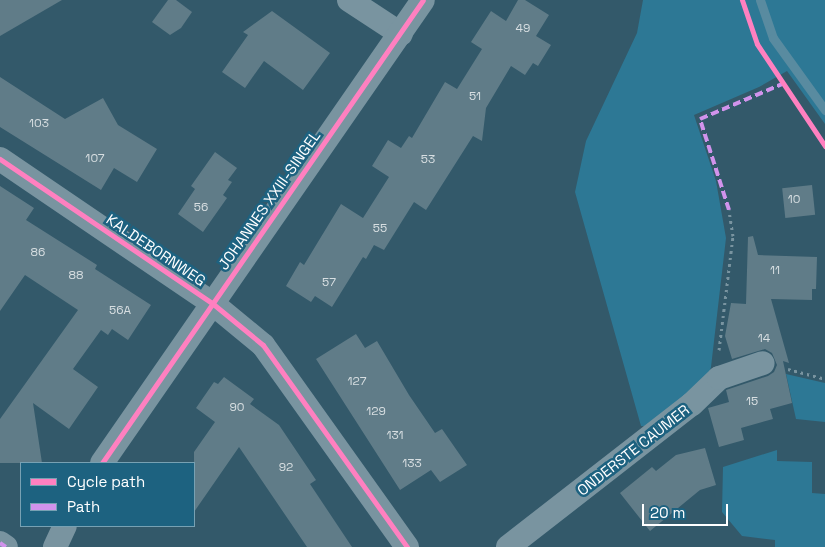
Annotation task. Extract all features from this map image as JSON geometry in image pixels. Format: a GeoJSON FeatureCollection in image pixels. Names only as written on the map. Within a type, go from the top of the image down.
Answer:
{"type":"FeatureCollection","features":[{"type":"Feature","properties":{"kind":"street"},"geometry":{"type":"LineString","coordinates":[[349,0],[401,34]]}},
{"type":"Feature","properties":{"kind":"street","name":"JOHANNES XXIII-SINGEL"},"geometry":{"type":"LineString","coordinates":[[103,462],[424,0]]}},
{"type":"Feature","properties":{"kind":"street","name":"KALDEBORNWEG"},"geometry":{"type":"LineString","coordinates":[[0,159],[212,303],[272,354],[406,547]]}},
{"type":"Feature","properties":{"kind":"street","name":"ONDERSTE CAUMER"},"geometry":{"type":"LineString","coordinates":[[508,547],[692,404],[719,378],[763,364]]}},
{"type":"Feature","properties":{"kind":"street"},"geometry":{"type":"LineString","coordinates":[[55,547],[65,527]]}},
{"type":"Feature","properties":{"kind":"street"},"geometry":{"type":"LineString","coordinates":[[0,543],[6,547]]}},
{"type":"Feature","properties":{"kind":"path"},"geometry":{"type":"LineString","coordinates":[[719,378],[717,367],[733,236],[729,210]]}},
{"type":"Feature","properties":{"kind":"path"},"geometry":{"type":"LineString","coordinates":[[763,364],[825,379]]}},
{"type":"Feature","properties":{"kind":"shaded area"},"geometry":{"type":"Polygon","coordinates":[[[643,0],[825,0],[825,124],[787,71],[759,87],[694,115],[716,181],[726,238],[711,367],[709,374],[652,427],[641,426],[575,192],[586,141],[637,33],[643,0]]]}},
{"type":"Feature","properties":{"kind":"shaded area"},"geometry":{"type":"Polygon","coordinates":[[[786,374],[825,383],[825,422],[796,419],[786,374]]]}},
{"type":"Feature","properties":{"kind":"shaded area"},"geometry":{"type":"Polygon","coordinates":[[[777,450],[777,461],[812,462],[812,493],[825,494],[825,547],[775,547],[775,540],[742,536],[722,512],[723,467],[777,450]]]}},
{"type":"Feature","properties":{"kind":"building"},"geometry":{"type":"Polygon","coordinates":[[[0,0],[62,0],[0,36],[0,0]]]}},
{"type":"Feature","properties":{"kind":"building"},"geometry":{"type":"Polygon","coordinates":[[[168,0],[176,0],[192,12],[181,28],[170,35],[152,22],[168,0]]]}},
{"type":"Feature","properties":{"kind":"building"},"geometry":{"type":"Polygon","coordinates":[[[518,0],[525,0],[549,15],[536,36],[551,45],[538,66],[533,63],[525,75],[511,66],[486,108],[482,141],[473,136],[426,210],[414,202],[384,250],[374,245],[366,259],[363,257],[332,307],[315,296],[311,302],[286,286],[300,262],[304,265],[341,204],[363,218],[389,177],[372,166],[388,140],[401,148],[409,136],[412,138],[445,82],[457,89],[482,49],[471,42],[491,11],[506,21],[518,0]]]}},
{"type":"Feature","properties":{"kind":"building"},"geometry":{"type":"Polygon","coordinates":[[[272,11],[330,53],[303,90],[264,61],[245,88],[222,72],[248,35],[243,32],[272,11]]]}},
{"type":"Feature","properties":{"kind":"building"},"geometry":{"type":"Polygon","coordinates":[[[0,77],[65,119],[103,98],[118,125],[157,149],[137,182],[114,168],[101,190],[0,127],[0,77]]]}},
{"type":"Feature","properties":{"kind":"building"},"geometry":{"type":"Polygon","coordinates":[[[215,152],[237,168],[228,180],[232,182],[223,195],[227,198],[203,232],[178,214],[195,189],[191,186],[215,152]]]}},
{"type":"Feature","properties":{"kind":"building"},"geometry":{"type":"Polygon","coordinates":[[[812,185],[815,215],[785,218],[782,188],[812,185]]]}},
{"type":"Feature","properties":{"kind":"building"},"geometry":{"type":"Polygon","coordinates":[[[0,186],[34,208],[26,220],[97,265],[95,269],[151,305],[128,340],[112,329],[108,335],[101,330],[73,369],[98,387],[69,429],[33,403],[42,462],[0,463],[0,419],[78,310],[25,275],[0,311],[0,186]]]}},
{"type":"Feature","properties":{"kind":"building"},"geometry":{"type":"Polygon","coordinates":[[[753,236],[758,255],[817,257],[816,289],[812,289],[812,300],[771,299],[789,363],[783,361],[792,403],[770,409],[773,419],[741,428],[744,440],[719,447],[708,408],[729,402],[726,390],[768,376],[774,372],[777,365],[772,353],[765,349],[732,359],[725,336],[731,303],[746,304],[748,237],[753,236]]]}},
{"type":"Feature","properties":{"kind":"building"},"geometry":{"type":"Polygon","coordinates":[[[356,334],[365,348],[377,341],[409,395],[435,433],[442,429],[467,465],[440,482],[431,470],[400,490],[316,359],[356,334]]]}},
{"type":"Feature","properties":{"kind":"building"},"geometry":{"type":"Polygon","coordinates":[[[224,377],[254,399],[250,404],[279,425],[316,480],[310,484],[352,547],[307,547],[239,447],[195,511],[194,452],[215,422],[196,408],[214,382],[218,384],[224,377]]]}},
{"type":"Feature","properties":{"kind":"building"},"geometry":{"type":"Polygon","coordinates":[[[705,448],[716,485],[700,490],[650,531],[620,493],[652,467],[656,471],[676,455],[705,448]]]}},
{"type":"Feature","properties":{"kind":"waterway"},"geometry":{"type":"LineString","coordinates":[[760,0],[773,38],[825,110]]}},
{"type":"Feature","properties":{"kind":"marked path"},"geometry":{"type":"LineString","coordinates":[[729,210],[700,119],[782,84]]}},
{"type":"Feature","properties":{"kind":"marked path"},"geometry":{"type":"LineString","coordinates":[[0,543],[6,547]]}},
{"type":"Feature","properties":{"kind":"cycle path"},"geometry":{"type":"LineString","coordinates":[[103,462],[423,0]]}},
{"type":"Feature","properties":{"kind":"cycle path"},"geometry":{"type":"LineString","coordinates":[[742,0],[757,44],[825,146]]}},
{"type":"Feature","properties":{"kind":"cycle path"},"geometry":{"type":"LineString","coordinates":[[0,159],[212,303],[263,345],[407,547]]}}]}
